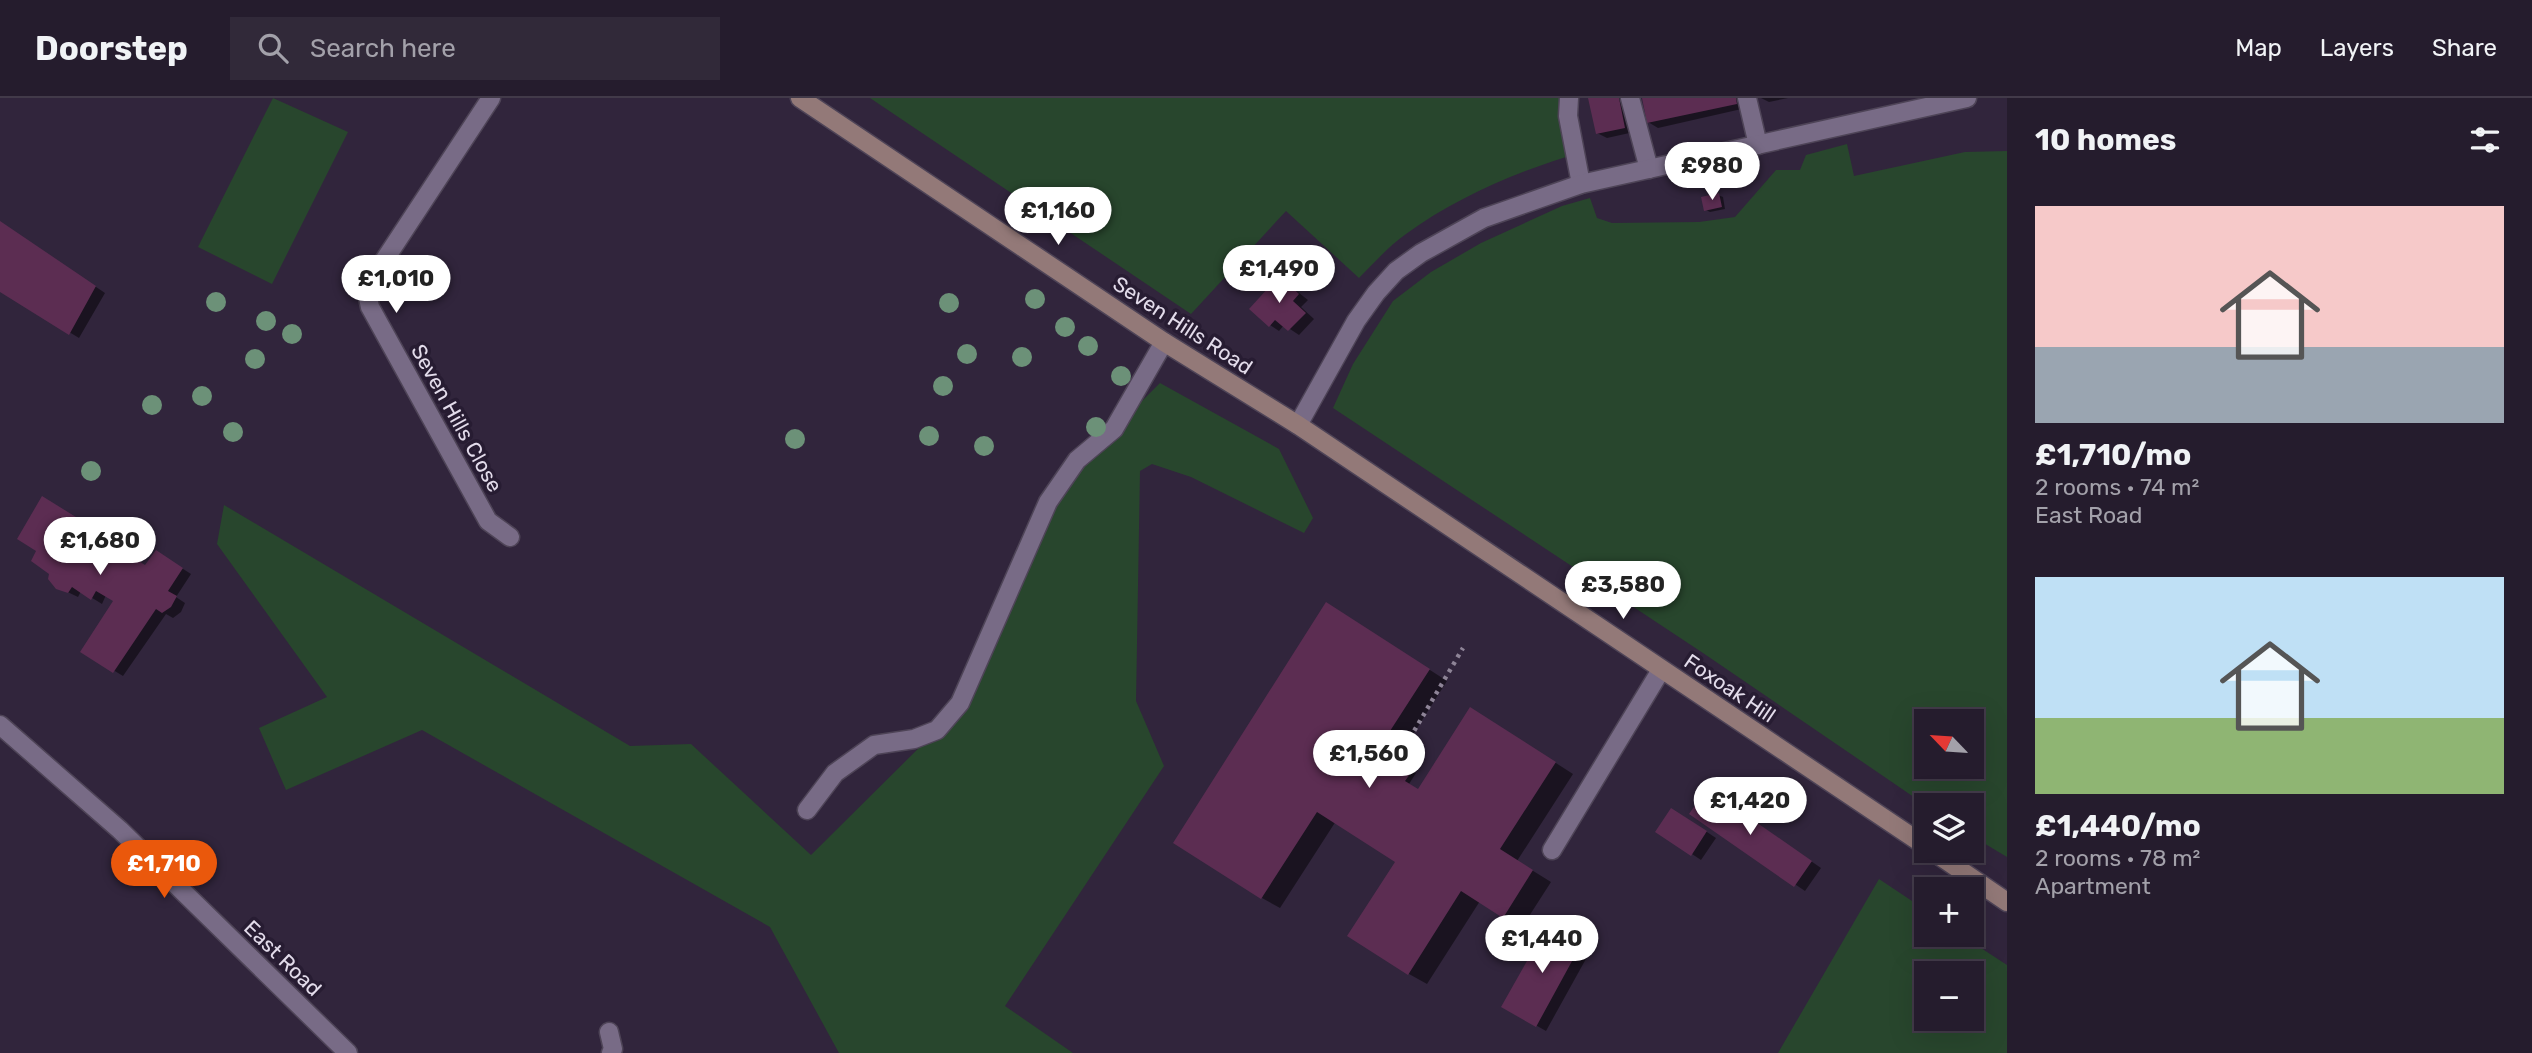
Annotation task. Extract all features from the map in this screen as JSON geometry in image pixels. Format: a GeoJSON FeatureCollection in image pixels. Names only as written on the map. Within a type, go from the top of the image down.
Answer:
{"type":"FeatureCollection","features":[{"type":"Feature","properties":{"kind":"main road","name":"Seven Hills Road"},"geometry":{"type":"LineString","coordinates":[[800,98],[1164,342],[1298,425]]}},
{"type":"Feature","properties":{"kind":"main road","name":"Foxoak Hill"},"geometry":{"type":"LineString","coordinates":[[1298,425],[1914,838]]}},
{"type":"Feature","properties":{"kind":"main road"},"geometry":{"type":"LineString","coordinates":[[1950,863],[2007,902]]}},
{"type":"Feature","properties":{"kind":"street","name":"Seven Hills Close"},"geometry":{"type":"LineString","coordinates":[[491,98],[372,279],[368,293],[370,307],[488,521],[510,537]]}},
{"type":"Feature","properties":{"kind":"street"},"geometry":{"type":"LineString","coordinates":[[1569,98],[1569,116],[1581,184]]}},
{"type":"Feature","properties":{"kind":"street"},"geometry":{"type":"LineString","coordinates":[[1630,98],[1649,169]]}},
{"type":"Feature","properties":{"kind":"street"},"geometry":{"type":"LineString","coordinates":[[1747,98],[1758,145]]}},
{"type":"Feature","properties":{"kind":"street"},"geometry":{"type":"LineString","coordinates":[[1298,425],[1356,321],[1376,293],[1396,271],[1431,247],[1484,218],[1581,184],[1967,98]]}},
{"type":"Feature","properties":{"kind":"street"},"geometry":{"type":"LineString","coordinates":[[807,810],[835,773],[874,745],[914,739],[937,730],[960,703],[1048,502],[1077,460],[1114,429],[1164,342]]}},
{"type":"Feature","properties":{"kind":"street"},"geometry":{"type":"LineString","coordinates":[[1552,850],[1661,670]]}},
{"type":"Feature","properties":{"kind":"street","name":"East Road"},"geometry":{"type":"LineString","coordinates":[[0,725],[120,830],[348,1053]]}},
{"type":"Feature","properties":{"kind":"street"},"geometry":{"type":"LineString","coordinates":[[609,1032],[613,1049],[611,1053]]}},
{"type":"Feature","properties":{"kind":"path"},"geometry":{"type":"LineString","coordinates":[[1397,760],[1464,648]]}},
{"type":"Feature","properties":{"kind":"green space"},"geometry":{"type":"Polygon","coordinates":[[[273,98],[348,132],[272,284],[198,247],[273,98]]]}},
{"type":"Feature","properties":{"kind":"green space"},"geometry":{"type":"Polygon","coordinates":[[[870,98],[1568,98],[1580,153],[1512,176],[1446,208],[1400,239],[1359,278],[1286,211],[1191,314],[870,98]]]}},
{"type":"Feature","properties":{"kind":"green space"},"geometry":{"type":"Polygon","coordinates":[[[1847,144],[1854,176],[1965,152],[2007,151],[2007,857],[1984,843],[1984,793],[1914,793],[1914,797],[1703,653],[1333,408],[1353,364],[1393,301],[1431,272],[1481,243],[1562,206],[1590,198],[1597,218],[1612,223],[1699,222],[1735,217],[1776,170],[1800,170],[1806,155],[1847,144]]]}},
{"type":"Feature","properties":{"kind":"green space"},"geometry":{"type":"Polygon","coordinates":[[[1160,383],[1279,449],[1313,518],[1304,533],[1191,477],[1152,464],[1140,471],[1136,701],[1164,766],[1005,1006],[1073,1053],[839,1053],[770,927],[422,730],[286,790],[259,728],[327,697],[217,544],[224,505],[630,746],[691,744],[811,855],[937,730],[1048,502],[1160,383]]]}},
{"type":"Feature","properties":{"kind":"green space"},"geometry":{"type":"Polygon","coordinates":[[[1879,879],[1914,902],[1914,947],[1979,947],[2007,965],[2007,1053],[1778,1053],[1879,879]]]}},
{"type":"Feature","properties":{"kind":"building"},"geometry":{"type":"Polygon","coordinates":[[[1588,98],[1619,98],[1625,128],[1596,134],[1588,98]]]}},
{"type":"Feature","properties":{"kind":"building"},"geometry":{"type":"Polygon","coordinates":[[[1642,98],[1736,98],[1737,104],[1647,123],[1642,98]]]}},
{"type":"Feature","properties":{"kind":"building"},"geometry":{"type":"Polygon","coordinates":[[[1719,193],[1722,207],[1704,211],[1701,197],[1719,193]]]}},
{"type":"Feature","properties":{"kind":"building"},"geometry":{"type":"Polygon","coordinates":[[[0,221],[96,286],[69,335],[0,292],[0,221]]]}},
{"type":"Feature","properties":{"kind":"building"},"geometry":{"type":"Polygon","coordinates":[[[1280,275],[1299,294],[1293,301],[1306,313],[1288,331],[1275,320],[1269,327],[1249,309],[1280,275]]]}},
{"type":"Feature","properties":{"kind":"building"},"geometry":{"type":"Polygon","coordinates":[[[42,496],[84,522],[96,518],[101,520],[108,528],[107,534],[127,544],[121,550],[145,565],[156,550],[183,568],[168,591],[177,596],[171,607],[162,613],[156,609],[113,673],[80,652],[113,601],[96,591],[91,600],[72,587],[68,593],[56,589],[48,579],[49,574],[31,561],[36,551],[17,539],[42,496]]]}},
{"type":"Feature","properties":{"kind":"building"},"geometry":{"type":"Polygon","coordinates":[[[1326,602],[1430,669],[1372,759],[1382,766],[1389,754],[1413,770],[1405,781],[1418,789],[1470,707],[1556,762],[1500,849],[1533,870],[1503,918],[1461,891],[1408,975],[1347,936],[1395,862],[1317,812],[1261,899],[1173,843],[1326,602]]]}},
{"type":"Feature","properties":{"kind":"building"},"geometry":{"type":"Polygon","coordinates":[[[1707,788],[1812,861],[1794,887],[1689,814],[1707,788]]]}},
{"type":"Feature","properties":{"kind":"building"},"geometry":{"type":"Polygon","coordinates":[[[1671,808],[1707,831],[1691,856],[1655,832],[1671,808]]]}},
{"type":"Feature","properties":{"kind":"building"},"geometry":{"type":"Polygon","coordinates":[[[1549,922],[1583,941],[1536,1027],[1501,1007],[1549,922]]]}}]}
